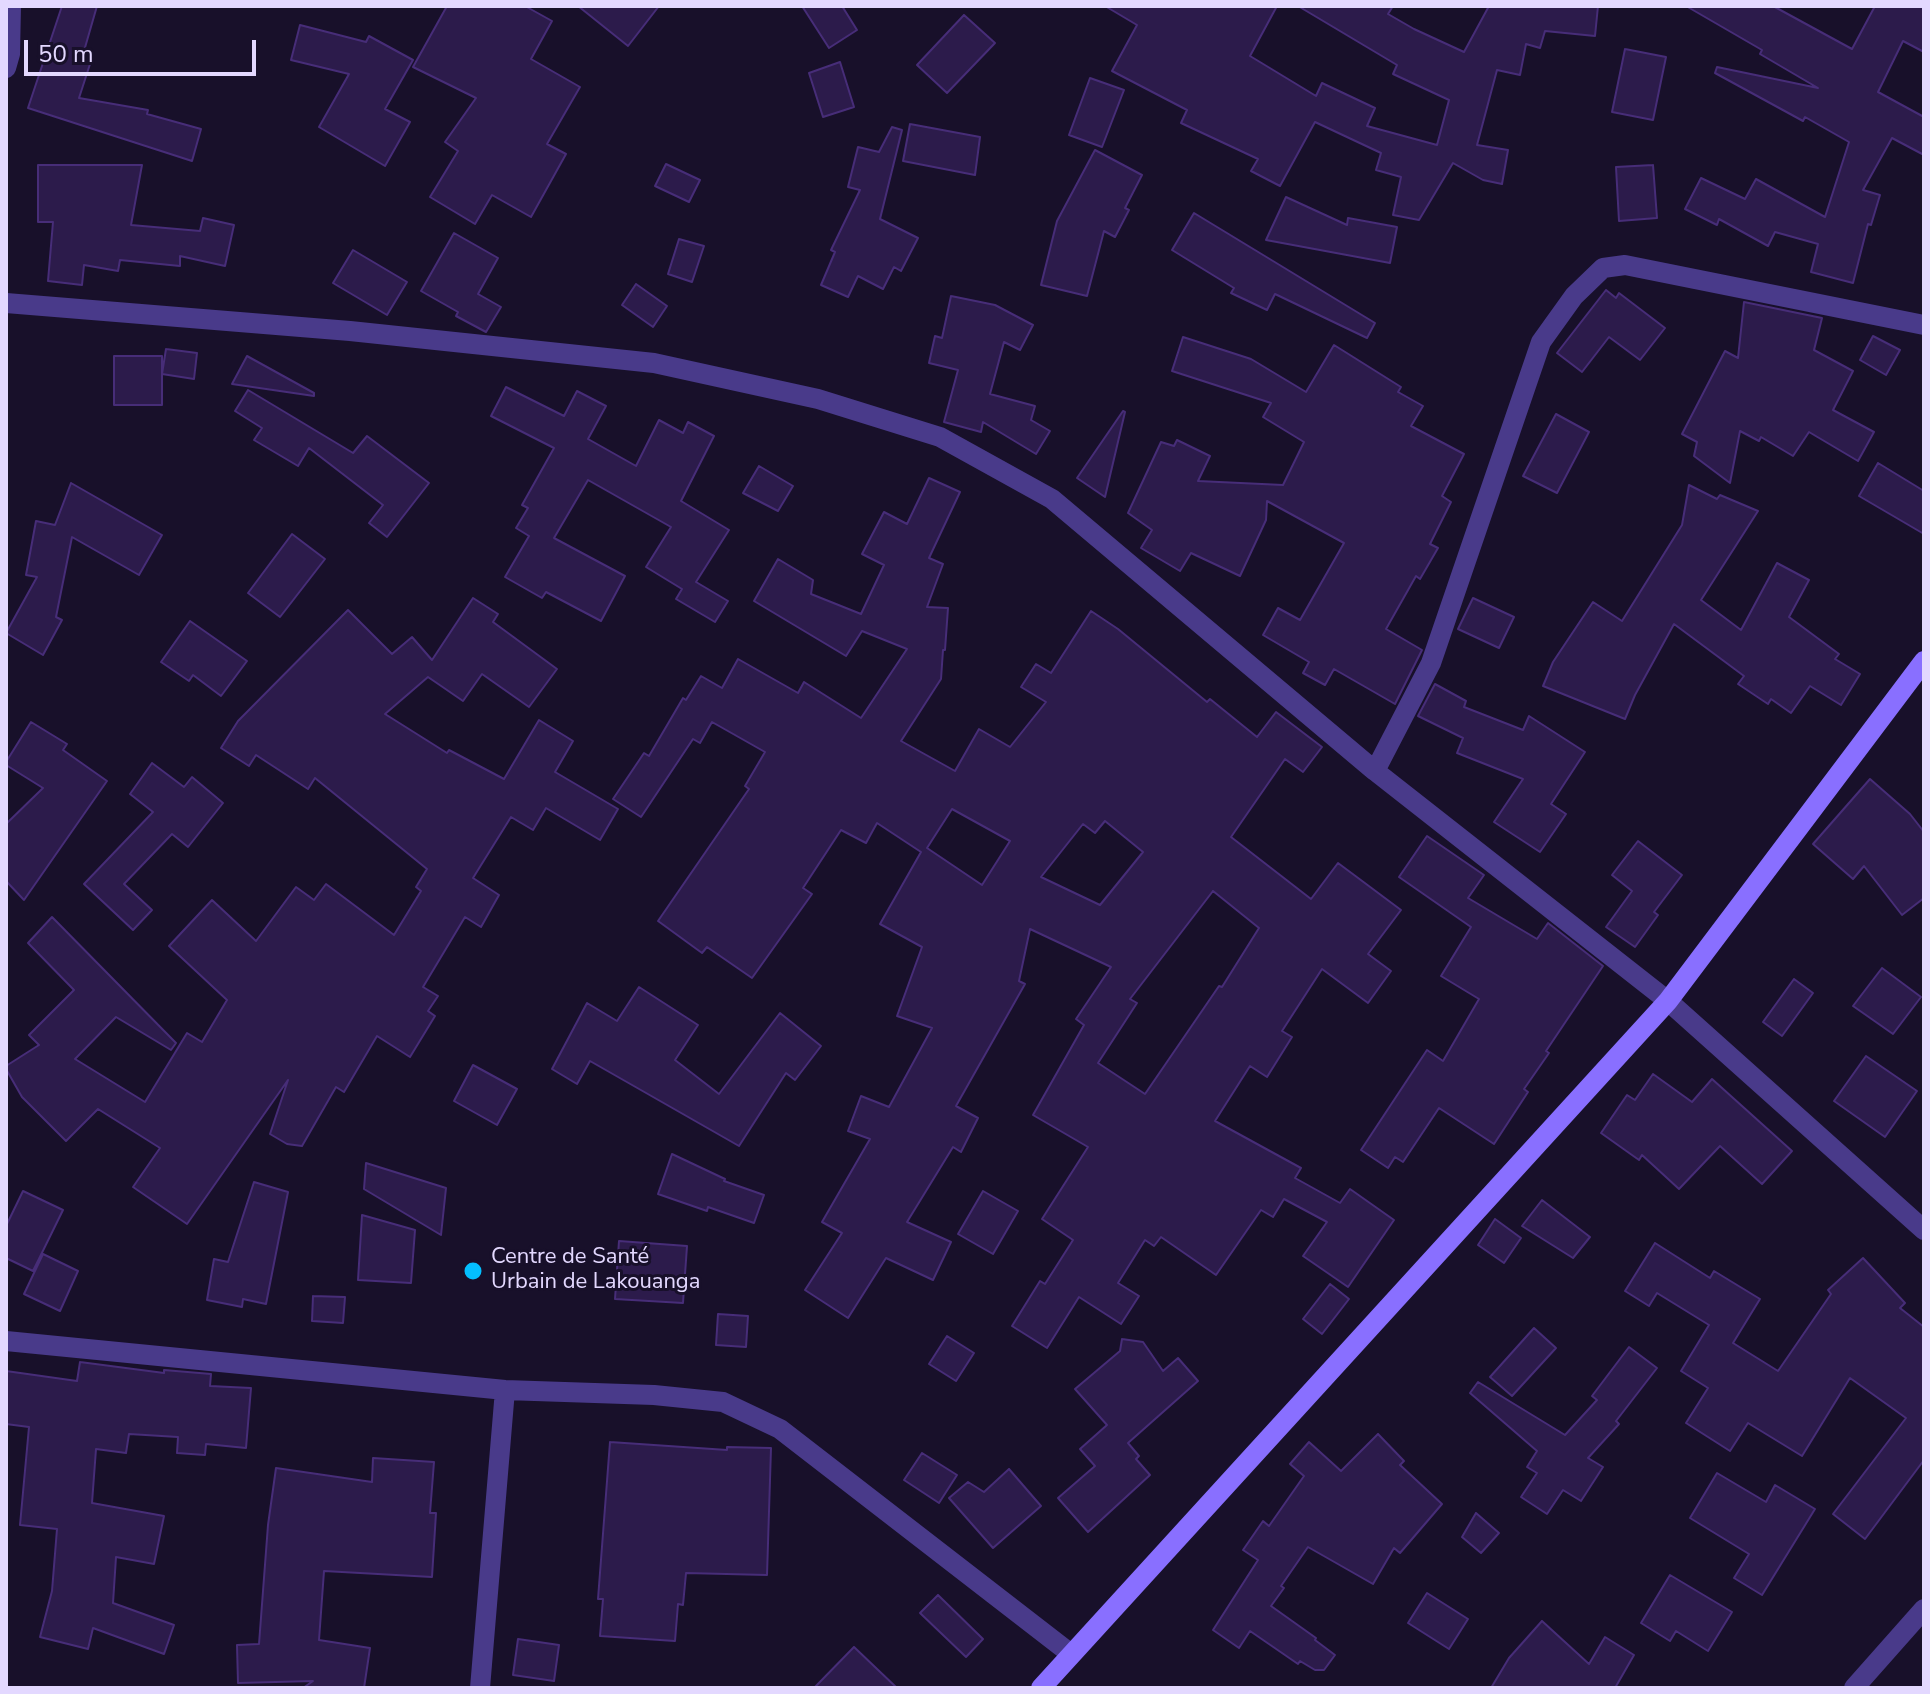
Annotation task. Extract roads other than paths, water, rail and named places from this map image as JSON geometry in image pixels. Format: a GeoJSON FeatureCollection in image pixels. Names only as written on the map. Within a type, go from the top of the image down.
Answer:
{"type":"FeatureCollection","features":[{"type":"Feature","properties":{"kind":"street"},"geometry":{"type":"LineString","coordinates":[[6,68],[10,54],[11,6]]}},
{"type":"Feature","properties":{"kind":"street"},"geometry":{"type":"LineString","coordinates":[[1375,771],[1431,663],[1541,342],[1574,296],[1603,268],[1625,265],[1924,325]]}},
{"type":"Feature","properties":{"kind":"street"},"geometry":{"type":"LineString","coordinates":[[6,303],[350,331],[654,363],[818,399],[940,437],[1052,499],[1375,771],[1668,1001],[1924,1230]]}},
{"type":"Feature","properties":{"kind":"street"},"geometry":{"type":"LineString","coordinates":[[1041,1688],[1668,1001],[1924,661]]}},
{"type":"Feature","properties":{"kind":"street"},"geometry":{"type":"LineString","coordinates":[[6,1341],[505,1390],[654,1395],[723,1402],[780,1429],[1071,1654]]}},
{"type":"Feature","properties":{"kind":"street"},"geometry":{"type":"LineString","coordinates":[[480,1688],[505,1390]]}},
{"type":"Feature","properties":{"kind":"street"},"geometry":{"type":"LineString","coordinates":[[1854,1688],[1924,1609]]}},
{"type":"Feature","properties":{"kind":"place","name":"Centre de Santé Urbain de Lakouanga"},"geometry":{"type":"Point","coordinates":[473,1271]}}]}
